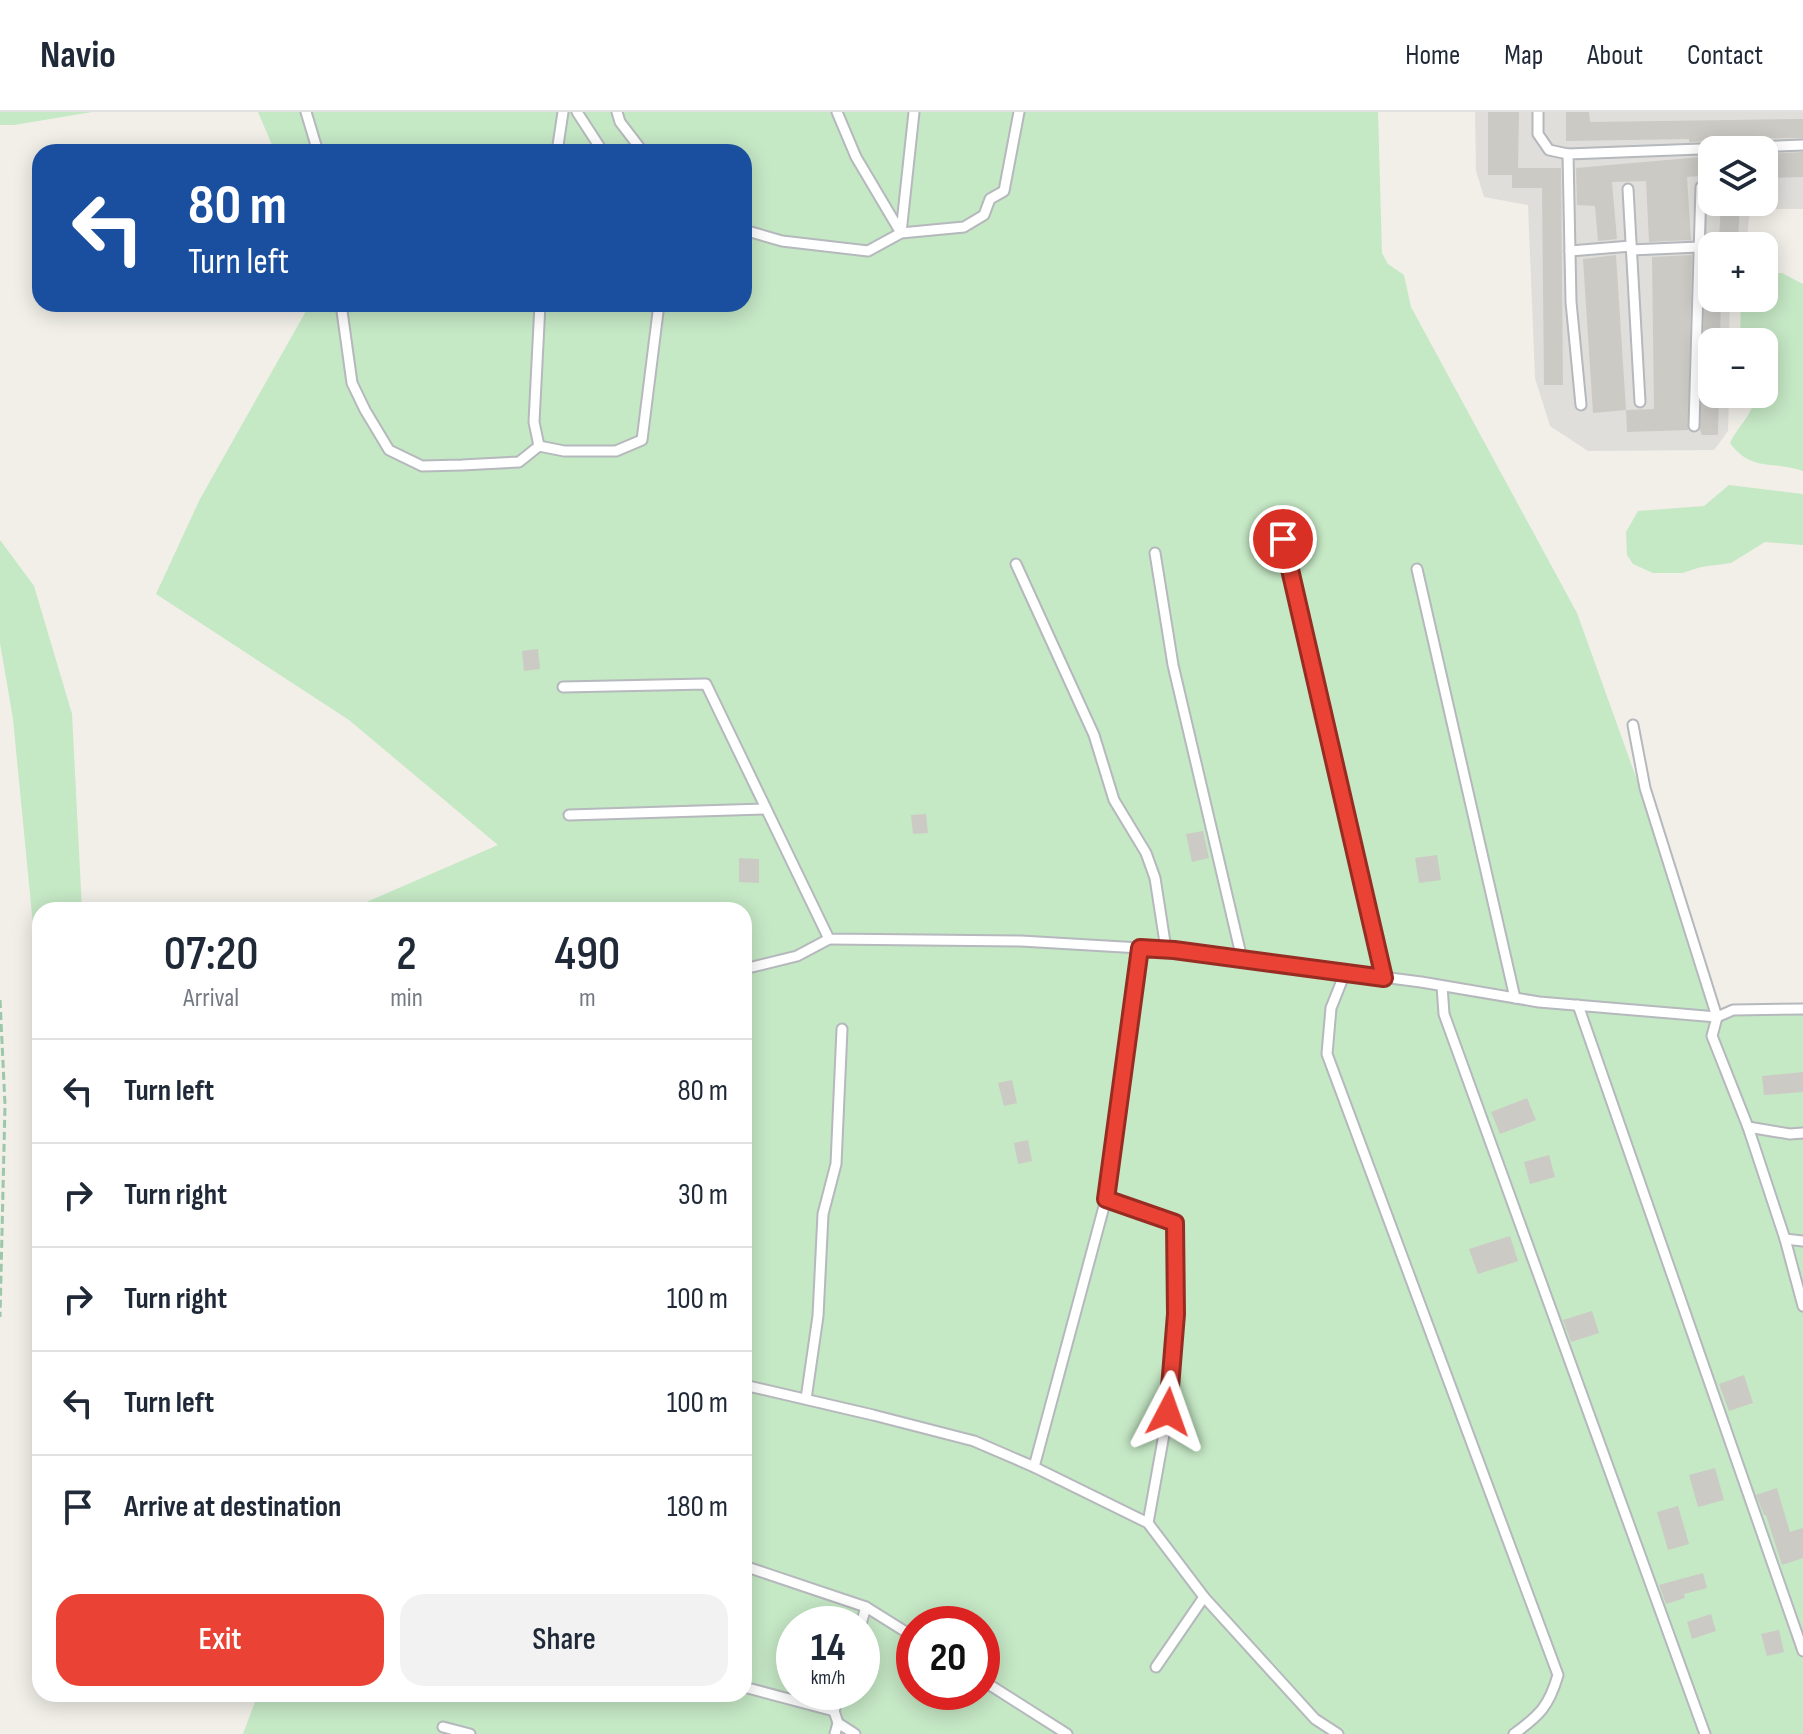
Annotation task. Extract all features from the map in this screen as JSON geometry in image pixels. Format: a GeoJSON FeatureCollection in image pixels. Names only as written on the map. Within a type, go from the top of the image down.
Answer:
{"type":"FeatureCollection","features":[{"type":"Feature","properties":{"kind":"lane"},"geometry":{"type":"LineString","coordinates":[[306,112],[316,144]]}},
{"type":"Feature","properties":{"kind":"lane"},"geometry":{"type":"LineString","coordinates":[[558,144],[563,112]]}},
{"type":"Feature","properties":{"kind":"lane"},"geometry":{"type":"LineString","coordinates":[[577,112],[598,144]]}},
{"type":"Feature","properties":{"kind":"lane"},"geometry":{"type":"LineString","coordinates":[[617,112],[620,122],[637,144]]}},
{"type":"Feature","properties":{"kind":"lane"},"geometry":{"type":"LineString","coordinates":[[837,112],[856,157],[901,233]]}},
{"type":"Feature","properties":{"kind":"lane"},"geometry":{"type":"LineString","coordinates":[[901,233],[914,112]]}},
{"type":"Feature","properties":{"kind":"lane"},"geometry":{"type":"LineString","coordinates":[[752,232],[782,241],[868,251],[901,233],[964,227],[984,215],[990,199],[1004,191],[1019,112]]}},
{"type":"Feature","properties":{"kind":"lane"},"geometry":{"type":"LineString","coordinates":[[1538,112],[1538,134],[1549,150],[1568,154],[1803,145]]}},
{"type":"Feature","properties":{"kind":"lane"},"geometry":{"type":"LineString","coordinates":[[1568,154],[1571,302],[1581,405]]}},
{"type":"Feature","properties":{"kind":"lane"},"geometry":{"type":"LineString","coordinates":[[1628,189],[1640,402]]}},
{"type":"Feature","properties":{"kind":"lane"},"geometry":{"type":"LineString","coordinates":[[1570,251],[1698,247]]}},
{"type":"Feature","properties":{"kind":"lane"},"geometry":{"type":"LineString","coordinates":[[1694,426],[1698,283]]}},
{"type":"Feature","properties":{"kind":"lane"},"geometry":{"type":"LineString","coordinates":[[342,312],[352,383],[365,410],[389,450],[422,466],[519,462],[539,446],[564,451],[616,451],[642,440],[658,312]]}},
{"type":"Feature","properties":{"kind":"lane"},"geometry":{"type":"LineString","coordinates":[[539,446],[534,422],[540,312]]}},
{"type":"Feature","properties":{"kind":"lane"},"geometry":{"type":"LineString","coordinates":[[1283,539],[1384,978]]}},
{"type":"Feature","properties":{"kind":"lane"},"geometry":{"type":"LineString","coordinates":[[1155,553],[1173,665],[1242,959]]}},
{"type":"Feature","properties":{"kind":"lane"},"geometry":{"type":"LineString","coordinates":[[1016,564],[1094,735],[1114,800],[1146,853],[1155,878],[1166,949]]}},
{"type":"Feature","properties":{"kind":"lane"},"geometry":{"type":"LineString","coordinates":[[1417,569],[1515,998]]}},
{"type":"Feature","properties":{"kind":"lane"},"geometry":{"type":"LineString","coordinates":[[563,687],[706,684],[829,939]]}},
{"type":"Feature","properties":{"kind":"lane"},"geometry":{"type":"LineString","coordinates":[[1633,725],[1645,788],[1717,1017],[1712,1036],[1748,1127],[1785,1239],[1803,1306]]}},
{"type":"Feature","properties":{"kind":"lane"},"geometry":{"type":"LineString","coordinates":[[569,815],[766,809]]}},
{"type":"Feature","properties":{"kind":"lane"},"geometry":{"type":"LineString","coordinates":[[752,967],[797,956],[829,939],[1021,941],[1166,949],[1578,1005],[1717,1017],[1733,1010],[1803,1009]]}},
{"type":"Feature","properties":{"kind":"lane"},"geometry":{"type":"LineString","coordinates":[[1034,1467],[1106,1199],[1140,948]]}},
{"type":"Feature","properties":{"kind":"lane"},"geometry":{"type":"LineString","coordinates":[[1345,973],[1331,1008],[1327,1054],[1558,1675],[1551,1700],[1537,1717],[1514,1734]]}},
{"type":"Feature","properties":{"kind":"lane"},"geometry":{"type":"LineString","coordinates":[[1442,986],[1444,1014],[1705,1734]]}},
{"type":"Feature","properties":{"kind":"lane"},"geometry":{"type":"LineString","coordinates":[[1578,1005],[1803,1651]]}},
{"type":"Feature","properties":{"kind":"lane"},"geometry":{"type":"LineString","coordinates":[[806,1399],[818,1316],[823,1214],[836,1164],[842,1029]]}},
{"type":"Feature","properties":{"kind":"lane"},"geometry":{"type":"LineString","coordinates":[[1748,1127],[1790,1134],[1803,1133]]}},
{"type":"Feature","properties":{"kind":"lane"},"geometry":{"type":"LineString","coordinates":[[1106,1199],[1175,1223],[1176,1314],[1168,1412],[1148,1523]]}},
{"type":"Feature","properties":{"kind":"lane"},"geometry":{"type":"LineString","coordinates":[[1785,1239],[1803,1241]]}},
{"type":"Feature","properties":{"kind":"lane"},"geometry":{"type":"LineString","coordinates":[[752,1387],[974,1441],[1148,1523],[1204,1597],[1315,1719],[1338,1734]]}},
{"type":"Feature","properties":{"kind":"lane"},"geometry":{"type":"LineString","coordinates":[[752,1569],[863,1606]]}},
{"type":"Feature","properties":{"kind":"lane"},"geometry":{"type":"LineString","coordinates":[[1156,1667],[1204,1597]]}},
{"type":"Feature","properties":{"kind":"lane"},"geometry":{"type":"LineString","coordinates":[[752,1689],[834,1711],[838,1723],[835,1734]]}},
{"type":"Feature","properties":{"kind":"lane"},"geometry":{"type":"LineString","coordinates":[[1000,1691],[1067,1734]]}},
{"type":"Feature","properties":{"kind":"lane"},"geometry":{"type":"LineString","coordinates":[[838,1723],[855,1734]]}},
{"type":"Feature","properties":{"kind":"lane"},"geometry":{"type":"LineString","coordinates":[[443,1727],[470,1734]]}},
{"type":"Feature","properties":{"kind":"path"},"geometry":{"type":"LineString","coordinates":[[0,1000],[5,1105],[0,1317]]}},
{"type":"Feature","properties":{"kind":"shaded area"},"geometry":{"type":"Polygon","coordinates":[[[1475,112],[1803,112],[1803,209],[1778,209],[1778,136],[1698,136],[1698,216],[1749,216],[1748,232],[1698,232],[1698,312],[1730,312],[1729,328],[1698,328],[1698,408],[1729,408],[1728,431],[1714,450],[1588,451],[1550,426],[1535,378],[1528,205],[1484,197],[1476,171],[1475,112]]]}},
{"type":"Feature","properties":{"kind":"green space"},"geometry":{"type":"Polygon","coordinates":[[[0,112],[92,112],[0,125],[0,112]]]}},
{"type":"Feature","properties":{"kind":"green space"},"geometry":{"type":"Polygon","coordinates":[[[258,112],[1378,112],[1382,253],[1388,264],[1404,275],[1411,307],[1577,613],[1646,805],[1713,1015],[1803,1014],[1803,1734],[243,1734],[255,1702],[752,1702],[752,902],[366,902],[498,845],[349,720],[156,594],[200,499],[305,312],[752,312],[752,144],[272,144],[258,112]]]}},
{"type":"Feature","properties":{"kind":"green space"},"geometry":{"type":"Polygon","coordinates":[[[1778,273],[1803,284],[1803,471],[1755,462],[1730,443],[1751,408],[1778,408],[1778,328],[1740,328],[1741,312],[1778,312],[1778,273]]]}},
{"type":"Feature","properties":{"kind":"green space"},"geometry":{"type":"Polygon","coordinates":[[[1729,485],[1803,494],[1803,545],[1765,542],[1731,563],[1682,573],[1653,573],[1633,564],[1627,555],[1626,532],[1638,511],[1704,506],[1729,485]]]}},
{"type":"Feature","properties":{"kind":"green space"},"geometry":{"type":"Polygon","coordinates":[[[0,540],[34,586],[72,714],[82,902],[32,902],[32,914],[13,719],[0,643],[0,540]]]}},
{"type":"Feature","properties":{"kind":"building"},"geometry":{"type":"Polygon","coordinates":[[[1488,112],[1519,112],[1518,168],[1561,168],[1563,385],[1544,385],[1542,188],[1512,188],[1512,175],[1488,175],[1488,112]]]}},
{"type":"Feature","properties":{"kind":"building"},"geometry":{"type":"Polygon","coordinates":[[[1566,112],[1589,112],[1590,122],[1803,119],[1803,138],[1698,136],[1698,142],[1689,142],[1689,139],[1566,141],[1566,112]]]}},
{"type":"Feature","properties":{"kind":"building"},"geometry":{"type":"Polygon","coordinates":[[[1803,152],[1803,177],[1778,178],[1778,153],[1803,152]]]}},
{"type":"Feature","properties":{"kind":"building"},"geometry":{"type":"Polygon","coordinates":[[[1698,157],[1698,176],[1687,177],[1691,240],[1649,242],[1646,181],[1612,182],[1617,239],[1598,241],[1595,206],[1577,205],[1576,168],[1698,157]]]}},
{"type":"Feature","properties":{"kind":"building"},"geometry":{"type":"Polygon","coordinates":[[[1720,216],[1739,216],[1738,232],[1719,232],[1720,216]]]}},
{"type":"Feature","properties":{"kind":"building"},"geometry":{"type":"Polygon","coordinates":[[[1616,255],[1626,410],[1593,413],[1583,259],[1616,255]]]}},
{"type":"Feature","properties":{"kind":"building"},"geometry":{"type":"Polygon","coordinates":[[[1692,255],[1688,430],[1627,432],[1626,410],[1654,409],[1652,257],[1692,255]]]}},
{"type":"Feature","properties":{"kind":"building"},"geometry":{"type":"Polygon","coordinates":[[[1704,312],[1721,312],[1720,328],[1704,328],[1704,312]]]}},
{"type":"Feature","properties":{"kind":"building"},"geometry":{"type":"Polygon","coordinates":[[[1701,408],[1719,408],[1718,435],[1702,435],[1701,408]]]}},
{"type":"Feature","properties":{"kind":"building"},"geometry":{"type":"Polygon","coordinates":[[[538,649],[540,669],[524,671],[522,651],[538,649]]]}},
{"type":"Feature","properties":{"kind":"building"},"geometry":{"type":"Polygon","coordinates":[[[926,814],[928,833],[913,834],[911,815],[926,814]]]}},
{"type":"Feature","properties":{"kind":"building"},"geometry":{"type":"Polygon","coordinates":[[[1203,831],[1209,858],[1192,862],[1186,834],[1203,831]]]}},
{"type":"Feature","properties":{"kind":"building"},"geometry":{"type":"Polygon","coordinates":[[[1437,855],[1441,880],[1419,883],[1415,858],[1437,855]]]}},
{"type":"Feature","properties":{"kind":"building"},"geometry":{"type":"Polygon","coordinates":[[[739,858],[759,859],[759,883],[739,882],[739,858]]]}},
{"type":"Feature","properties":{"kind":"building"},"geometry":{"type":"Polygon","coordinates":[[[1803,1072],[1803,1092],[1764,1095],[1762,1076],[1803,1072]]]}},
{"type":"Feature","properties":{"kind":"building"},"geometry":{"type":"Polygon","coordinates":[[[1012,1080],[1017,1103],[1004,1106],[998,1083],[1012,1080]]]}},
{"type":"Feature","properties":{"kind":"building"},"geometry":{"type":"Polygon","coordinates":[[[1527,1098],[1536,1120],[1500,1134],[1491,1112],[1527,1098]]]}},
{"type":"Feature","properties":{"kind":"building"},"geometry":{"type":"Polygon","coordinates":[[[1028,1140],[1032,1161],[1018,1164],[1014,1143],[1028,1140]]]}},
{"type":"Feature","properties":{"kind":"building"},"geometry":{"type":"Polygon","coordinates":[[[1549,1155],[1555,1177],[1530,1184],[1524,1162],[1549,1155]]]}},
{"type":"Feature","properties":{"kind":"building"},"geometry":{"type":"Polygon","coordinates":[[[1510,1236],[1518,1261],[1478,1274],[1469,1249],[1510,1236]]]}},
{"type":"Feature","properties":{"kind":"building"},"geometry":{"type":"Polygon","coordinates":[[[1592,1311],[1599,1333],[1571,1342],[1563,1320],[1592,1311]]]}},
{"type":"Feature","properties":{"kind":"building"},"geometry":{"type":"Polygon","coordinates":[[[1744,1375],[1753,1403],[1729,1411],[1719,1384],[1744,1375]]]}},
{"type":"Feature","properties":{"kind":"building"},"geometry":{"type":"Polygon","coordinates":[[[1715,1468],[1724,1500],[1698,1507],[1689,1475],[1715,1468]]]}},
{"type":"Feature","properties":{"kind":"building"},"geometry":{"type":"Polygon","coordinates":[[[1777,1488],[1790,1532],[1803,1528],[1803,1558],[1782,1565],[1766,1515],[1756,1495],[1777,1488]]]}},
{"type":"Feature","properties":{"kind":"building"},"geometry":{"type":"Polygon","coordinates":[[[1678,1506],[1689,1544],[1668,1550],[1657,1512],[1678,1506]]]}},
{"type":"Feature","properties":{"kind":"building"},"geometry":{"type":"Polygon","coordinates":[[[1703,1573],[1707,1588],[1684,1594],[1685,1598],[1666,1604],[1659,1585],[1703,1573]]]}},
{"type":"Feature","properties":{"kind":"building"},"geometry":{"type":"Polygon","coordinates":[[[1711,1614],[1716,1631],[1692,1639],[1687,1622],[1711,1614]]]}},
{"type":"Feature","properties":{"kind":"building"},"geometry":{"type":"Polygon","coordinates":[[[1779,1630],[1784,1652],[1767,1656],[1761,1634],[1779,1630]]]}},
{"type":"Feature","properties":{"kind":"route"},"geometry":{"type":"LineString","coordinates":[[1168,1412],[1176,1314],[1175,1223],[1106,1199],[1140,948],[1384,978],[1283,539]]}}]}
